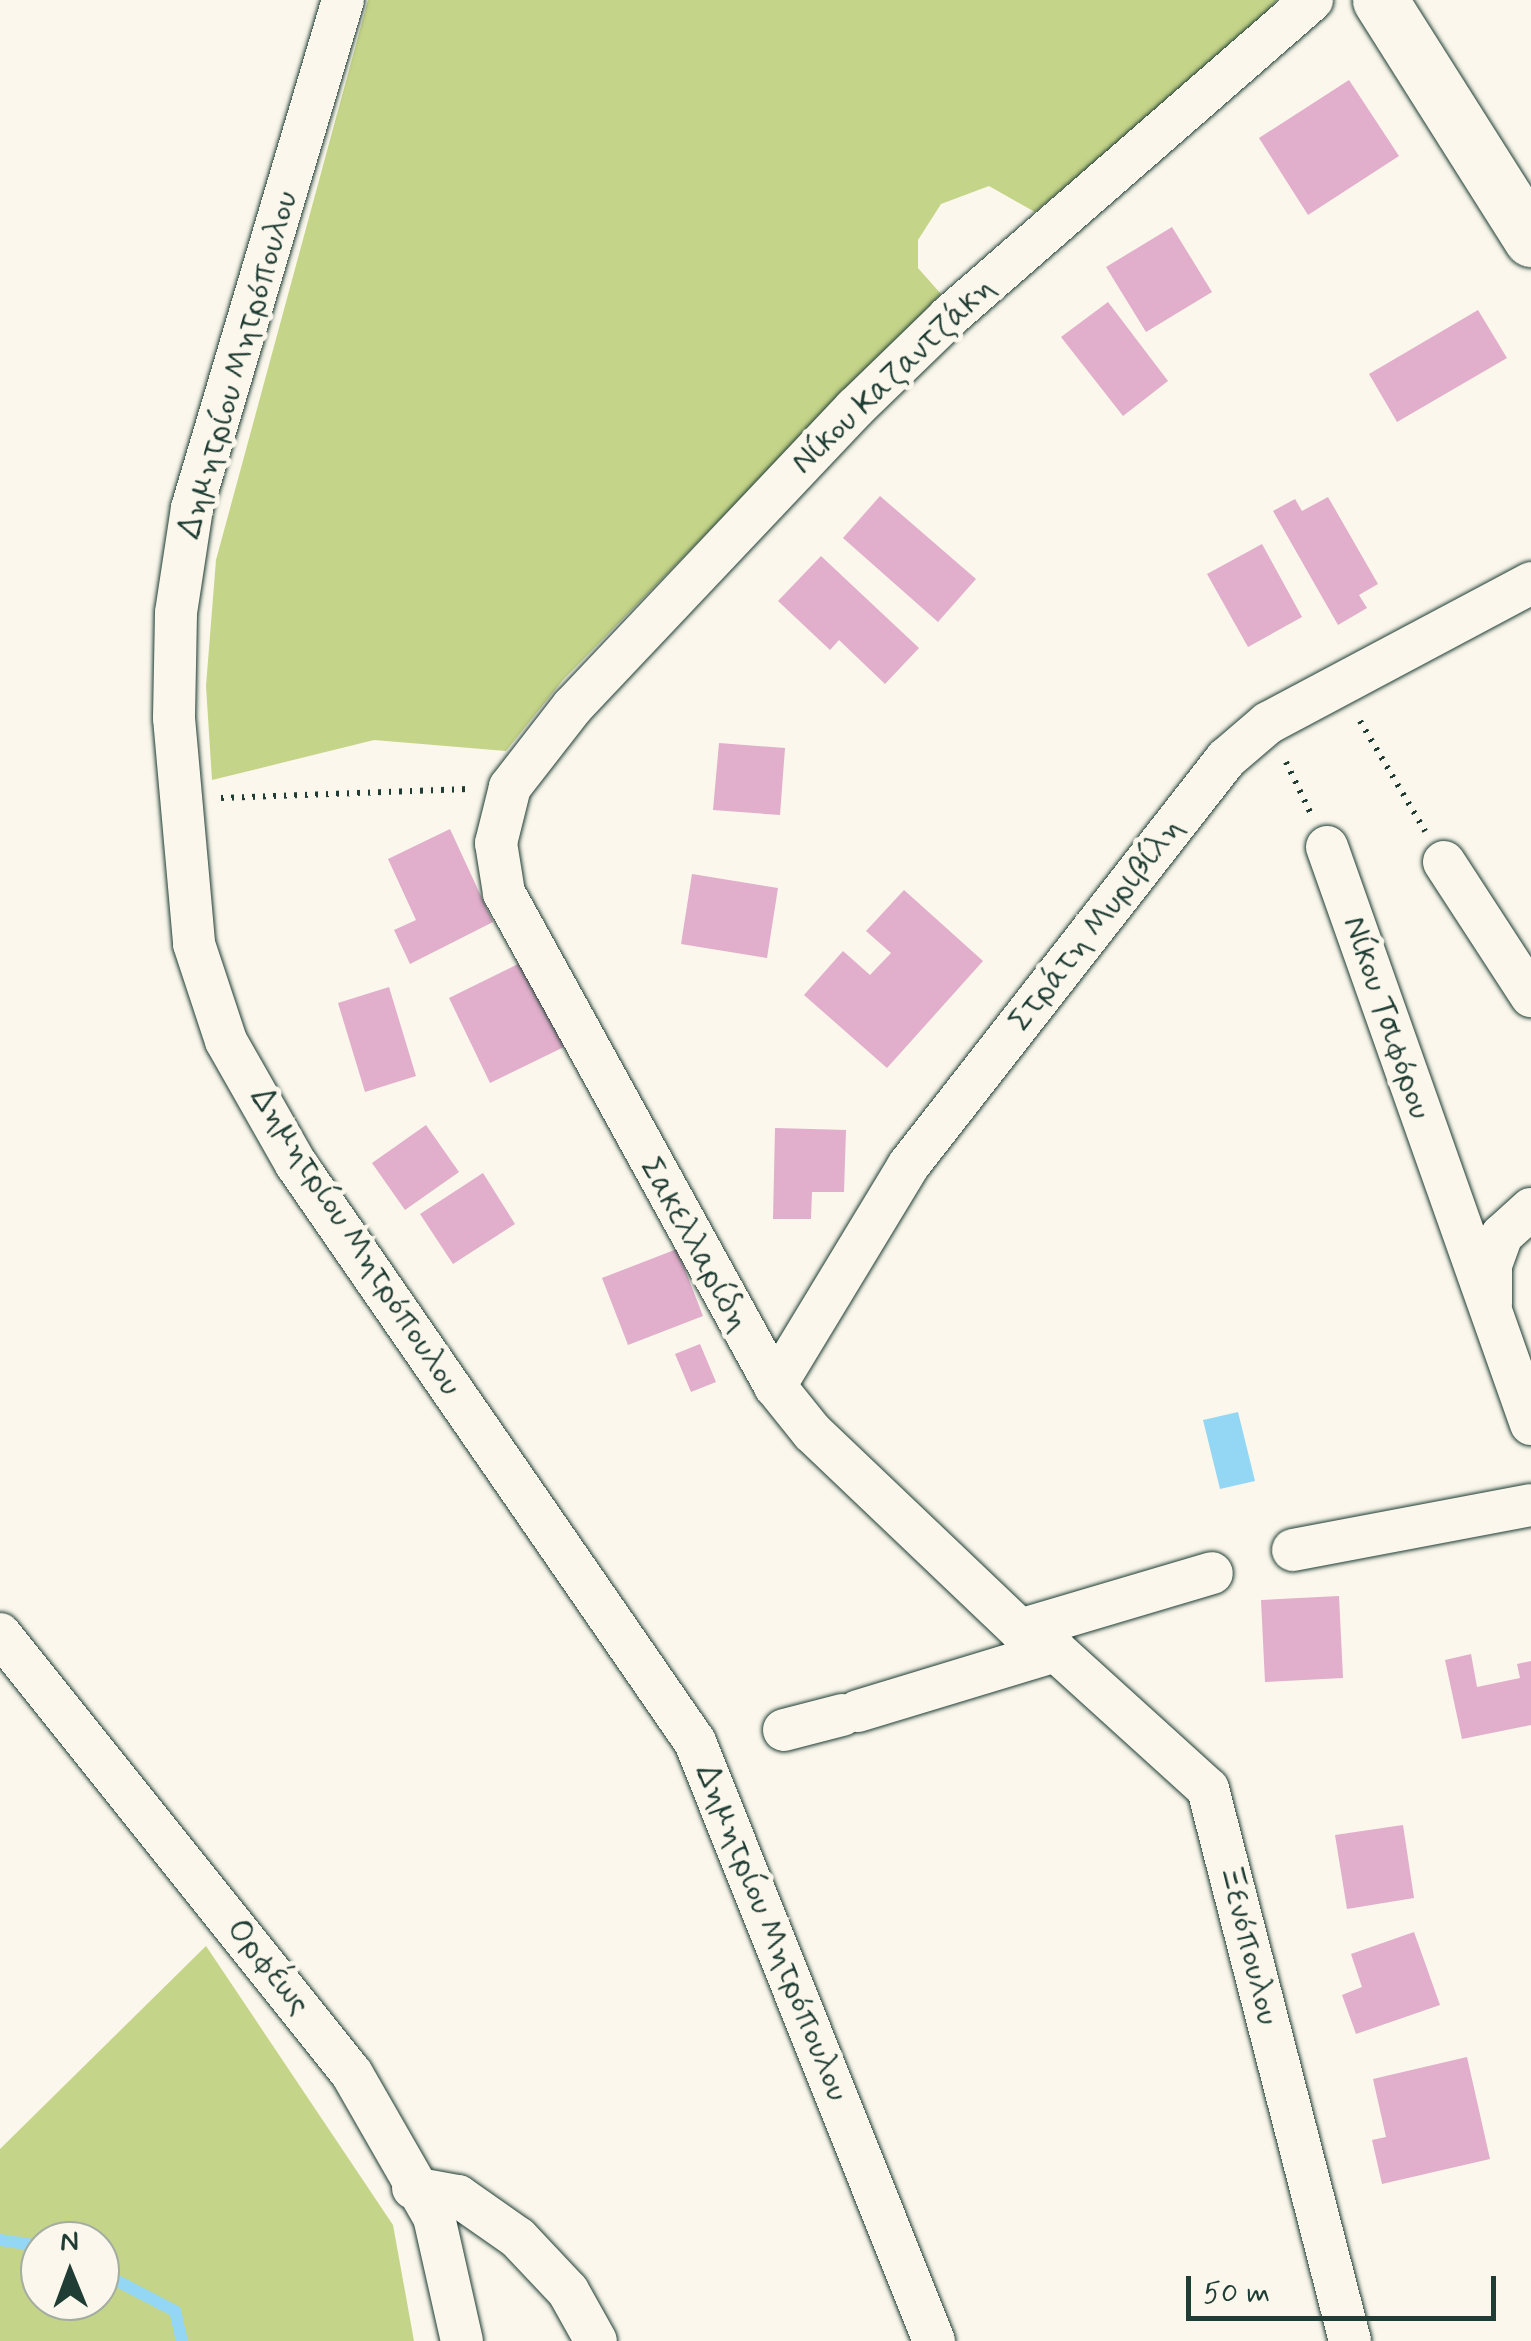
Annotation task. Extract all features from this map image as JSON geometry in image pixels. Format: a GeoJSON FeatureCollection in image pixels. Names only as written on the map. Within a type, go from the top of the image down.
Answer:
{"type":"FeatureCollection","features":[{"type":"Feature","properties":{"kind":"street","name":"Δημητρίου Μητρόπουλου"},"geometry":{"type":"LineString","coordinates":[[343,0],[192,508],[176,613],[179,800],[194,944],[226,1041],[296,1164],[695,1742],[934,2341]]}},
{"type":"Feature","properties":{"kind":"street","name":"Νίκου Καζαντζάκη"},"geometry":{"type":"LineString","coordinates":[[510,787],[573,706],[855,408],[950,317],[1312,0]]}},
{"type":"Feature","properties":{"kind":"street"},"geometry":{"type":"LineString","coordinates":[[1380,0],[1531,239]]}},
{"type":"Feature","properties":{"kind":"street","name":"Στράτη Μυριβίλη"},"geometry":{"type":"LineString","coordinates":[[775,1386],[908,1166],[1226,759],[1268,723],[1531,582]]}},
{"type":"Feature","properties":{"kind":"street","name":"Σακελλαρίδη"},"geometry":{"type":"LineString","coordinates":[[510,787],[496,843],[504,893],[740,1331],[775,1386],[812,1432],[1038,1640]]}},
{"type":"Feature","properties":{"kind":"street","name":"Νίκου Τσιφόρου"},"geometry":{"type":"LineString","coordinates":[[1327,846],[1490,1318],[1531,1424]]}},
{"type":"Feature","properties":{"kind":"street"},"geometry":{"type":"LineString","coordinates":[[1444,862],[1531,996]]}},
{"type":"Feature","properties":{"kind":"street"},"geometry":{"type":"LineString","coordinates":[[1490,1318],[1491,1265],[1502,1236],[1531,1209]]}},
{"type":"Feature","properties":{"kind":"street"},"geometry":{"type":"LineString","coordinates":[[1292,1550],[1531,1505]]}},
{"type":"Feature","properties":{"kind":"street"},"geometry":{"type":"LineString","coordinates":[[784,1730],[850,1713],[1212,1572]]}},
{"type":"Feature","properties":{"kind":"street","name":"Ορφέως"},"geometry":{"type":"LineString","coordinates":[[0,1634],[352,2074],[413,2188],[434,2217],[462,2341]]}},
{"type":"Feature","properties":{"kind":"street","name":"Ξενόπουλου"},"geometry":{"type":"LineString","coordinates":[[1038,1640],[1208,1789],[1350,2341]]}},
{"type":"Feature","properties":{"kind":"street"},"geometry":{"type":"LineString","coordinates":[[413,2188],[458,2196],[518,2238],[568,2291],[596,2341]]}},
{"type":"Feature","properties":{"kind":"path"},"geometry":{"type":"LineString","coordinates":[[1338,686],[1444,862]]}},
{"type":"Feature","properties":{"kind":"path"},"geometry":{"type":"LineString","coordinates":[[1268,723],[1327,846]]}},
{"type":"Feature","properties":{"kind":"path"},"geometry":{"type":"LineString","coordinates":[[179,800],[510,787]]}},
{"type":"Feature","properties":{"kind":"green space"},"geometry":{"type":"Polygon","coordinates":[[[368,0],[1277,0],[1249,33],[1035,212],[989,186],[941,204],[918,240],[918,268],[941,294],[563,680],[506,751],[374,740],[212,780],[206,686],[216,560],[368,0]]]}},
{"type":"Feature","properties":{"kind":"green space"},"geometry":{"type":"Polygon","coordinates":[[[206,1946],[393,2225],[414,2341],[0,2341],[0,2149],[206,1946]]]}},
{"type":"Feature","properties":{"kind":"water"},"geometry":{"type":"Polygon","coordinates":[[[1238,1412],[1255,1481],[1220,1489],[1203,1420],[1238,1412]]]}},
{"type":"Feature","properties":{"kind":"building"},"geometry":{"type":"Polygon","coordinates":[[[1349,80],[1399,156],[1308,215],[1259,138],[1349,80]]]}},
{"type":"Feature","properties":{"kind":"building"},"geometry":{"type":"Polygon","coordinates":[[[1172,227],[1212,292],[1146,332],[1106,267],[1172,227]]]}},
{"type":"Feature","properties":{"kind":"building"},"geometry":{"type":"Polygon","coordinates":[[[1108,302],[1168,381],[1123,416],[1061,337],[1108,302]]]}},
{"type":"Feature","properties":{"kind":"building"},"geometry":{"type":"Polygon","coordinates":[[[1478,310],[1507,358],[1397,422],[1369,374],[1478,310]]]}},
{"type":"Feature","properties":{"kind":"building"},"geometry":{"type":"Polygon","coordinates":[[[880,496],[976,579],[938,622],[843,538],[880,496]]]}},
{"type":"Feature","properties":{"kind":"building"},"geometry":{"type":"Polygon","coordinates":[[[1328,497],[1378,584],[1359,595],[1367,608],[1338,625],[1273,511],[1295,499],[1302,511],[1328,497]]]}},
{"type":"Feature","properties":{"kind":"building"},"geometry":{"type":"Polygon","coordinates":[[[1262,544],[1302,617],[1248,647],[1207,574],[1262,544]]]}},
{"type":"Feature","properties":{"kind":"building"},"geometry":{"type":"Polygon","coordinates":[[[821,556],[919,648],[885,684],[839,640],[830,650],[778,601],[821,556]]]}},
{"type":"Feature","properties":{"kind":"building"},"geometry":{"type":"Polygon","coordinates":[[[719,743],[785,748],[780,815],[713,810],[719,743]]]}},
{"type":"Feature","properties":{"kind":"building"},"geometry":{"type":"Polygon","coordinates":[[[450,829],[493,922],[410,964],[394,930],[416,920],[388,859],[450,829]]]}},
{"type":"Feature","properties":{"kind":"building"},"geometry":{"type":"Polygon","coordinates":[[[692,874],[778,888],[767,958],[681,944],[692,874]]]}},
{"type":"Feature","properties":{"kind":"building"},"geometry":{"type":"Polygon","coordinates":[[[904,890],[983,961],[887,1068],[804,995],[843,951],[870,975],[891,953],[866,931],[904,890]]]}},
{"type":"Feature","properties":{"kind":"building"},"geometry":{"type":"Polygon","coordinates":[[[526,960],[568,1045],[490,1083],[449,998],[526,960]]]}},
{"type":"Feature","properties":{"kind":"building"},"geometry":{"type":"Polygon","coordinates":[[[389,987],[416,1076],[365,1092],[338,1003],[389,987]]]}},
{"type":"Feature","properties":{"kind":"building"},"geometry":{"type":"Polygon","coordinates":[[[426,1125],[459,1172],[405,1210],[372,1163],[426,1125]]]}},
{"type":"Feature","properties":{"kind":"building"},"geometry":{"type":"Polygon","coordinates":[[[775,1128],[846,1130],[844,1192],[812,1192],[811,1219],[773,1219],[775,1128]]]}},
{"type":"Feature","properties":{"kind":"building"},"geometry":{"type":"Polygon","coordinates":[[[483,1173],[515,1224],[453,1264],[420,1214],[483,1173]]]}},
{"type":"Feature","properties":{"kind":"building"},"geometry":{"type":"Polygon","coordinates":[[[677,1249],[703,1316],[628,1345],[602,1278],[677,1249]]]}},
{"type":"Feature","properties":{"kind":"building"},"geometry":{"type":"Polygon","coordinates":[[[700,1344],[716,1382],[691,1392],[675,1354],[700,1344]]]}},
{"type":"Feature","properties":{"kind":"building"},"geometry":{"type":"Polygon","coordinates":[[[1339,1596],[1343,1678],[1265,1682],[1261,1600],[1339,1596]]]}},
{"type":"Feature","properties":{"kind":"building"},"geometry":{"type":"Polygon","coordinates":[[[1471,1654],[1477,1687],[1520,1678],[1517,1664],[1531,1661],[1531,1725],[1462,1739],[1445,1660],[1471,1654]]]}},
{"type":"Feature","properties":{"kind":"building"},"geometry":{"type":"Polygon","coordinates":[[[1403,1825],[1414,1898],[1347,1909],[1335,1835],[1403,1825]]]}},
{"type":"Feature","properties":{"kind":"building"},"geometry":{"type":"Polygon","coordinates":[[[1414,1932],[1440,2005],[1356,2034],[1342,1995],[1362,1987],[1351,1954],[1414,1932]]]}},
{"type":"Feature","properties":{"kind":"building"},"geometry":{"type":"Polygon","coordinates":[[[1467,2057],[1490,2159],[1382,2184],[1372,2140],[1386,2137],[1373,2079],[1467,2057]]]}},
{"type":"Feature","properties":{"kind":"waterway"},"geometry":{"type":"LineString","coordinates":[[0,2240],[20,2243]]}},
{"type":"Feature","properties":{"kind":"waterway"},"geometry":{"type":"LineString","coordinates":[[120,2282],[175,2311],[182,2341]]}}]}
